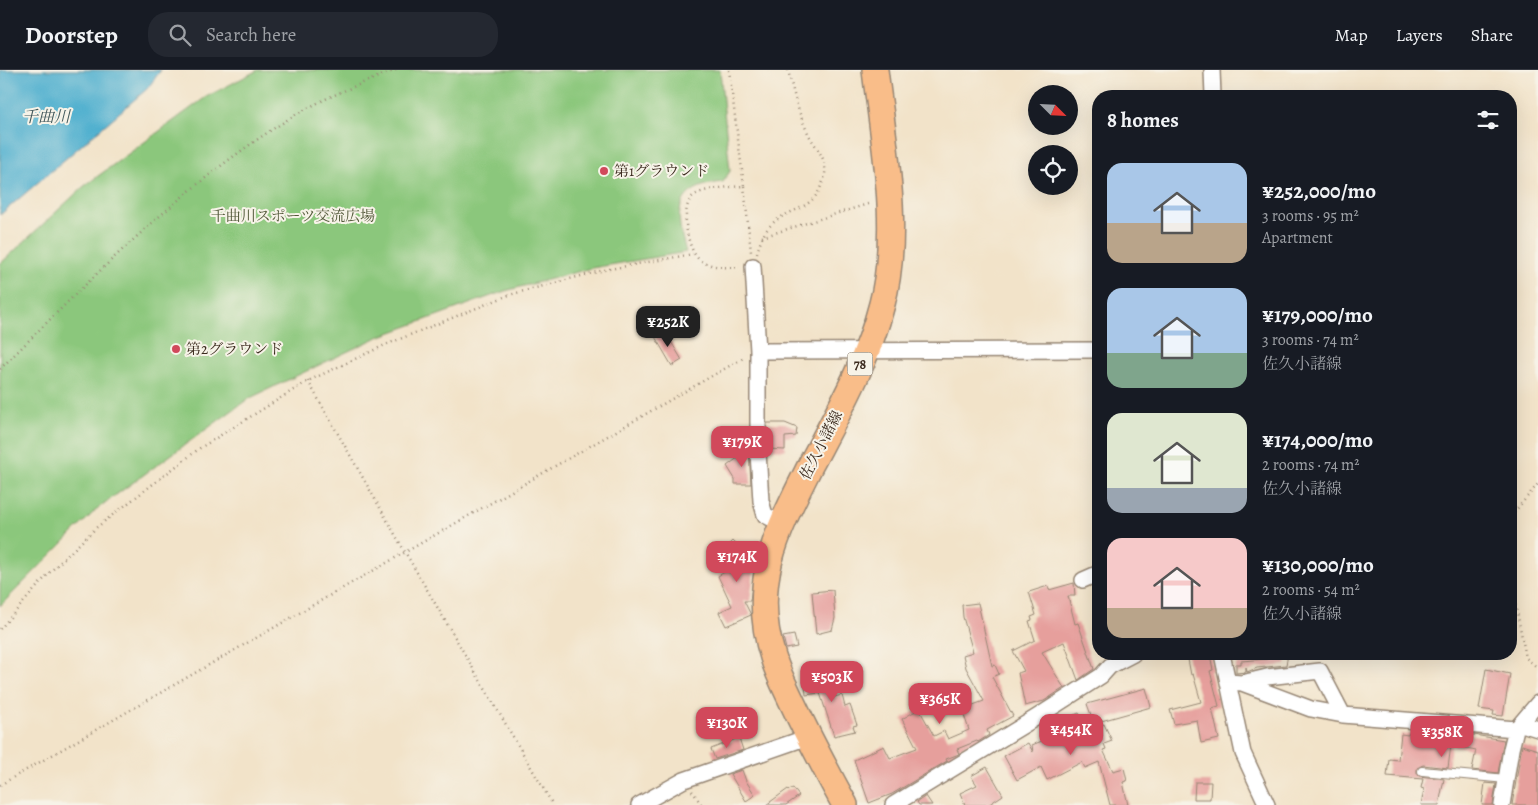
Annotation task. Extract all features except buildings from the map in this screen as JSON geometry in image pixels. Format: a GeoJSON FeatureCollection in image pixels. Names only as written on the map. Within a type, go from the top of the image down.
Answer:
{"type":"FeatureCollection","features":[{"type":"Feature","properties":{"kind":"main road","name":"佐久小諸線"},"geometry":{"type":"LineString","coordinates":[[845,805],[808,736],[778,673],[772,656],[764,617],[764,602],[770,556],[782,524],[867,350],[878,319],[886,285],[890,242],[888,185],[875,70]]}},
{"type":"Feature","properties":{"kind":"street"},"geometry":{"type":"LineString","coordinates":[[1212,70],[1213,90]]}},
{"type":"Feature","properties":{"kind":"street"},"geometry":{"type":"LineString","coordinates":[[753,266],[758,351],[758,452],[761,501],[765,515],[782,524]]}},
{"type":"Feature","properties":{"kind":"street"},"geometry":{"type":"LineString","coordinates":[[758,351],[1092,350]]}},
{"type":"Feature","properties":{"kind":"street"},"geometry":{"type":"LineString","coordinates":[[1083,580],[1092,576]]}},
{"type":"Feature","properties":{"kind":"street"},"geometry":{"type":"LineString","coordinates":[[893,805],[1037,717],[1101,676],[1110,666],[1122,660]]}},
{"type":"Feature","properties":{"kind":"street"},"geometry":{"type":"LineString","coordinates":[[1225,660],[1235,683],[1243,753],[1267,805]]}},
{"type":"Feature","properties":{"kind":"street"},"geometry":{"type":"LineString","coordinates":[[1235,683],[1320,671],[1343,715]]}},
{"type":"Feature","properties":{"kind":"street"},"geometry":{"type":"LineString","coordinates":[[1235,683],[1311,709],[1343,715],[1519,726],[1538,729]]}},
{"type":"Feature","properties":{"kind":"street"},"geometry":{"type":"LineString","coordinates":[[1502,805],[1511,749],[1519,726],[1538,703]]}},
{"type":"Feature","properties":{"kind":"street"},"geometry":{"type":"LineString","coordinates":[[639,805],[684,780],[808,736]]}},
{"type":"Feature","properties":{"kind":"lane"},"geometry":{"type":"LineString","coordinates":[[1422,770],[1506,779]]}},
{"type":"Feature","properties":{"kind":"path"},"geometry":{"type":"LineString","coordinates":[[0,369],[138,236],[235,154],[293,116],[342,91],[396,70]]}},
{"type":"Feature","properties":{"kind":"path"},"geometry":{"type":"LineString","coordinates":[[729,70],[753,266]]}},
{"type":"Feature","properties":{"kind":"path"},"geometry":{"type":"LineString","coordinates":[[753,266],[762,237],[771,224],[805,206],[815,198],[825,177],[825,166],[796,104],[788,70]]}},
{"type":"Feature","properties":{"kind":"path"},"geometry":{"type":"LineString","coordinates":[[762,237],[888,185]]}},
{"type":"Feature","properties":{"kind":"path"},"geometry":{"type":"LineString","coordinates":[[744,186],[707,191],[693,196],[686,205],[688,233],[694,254],[702,261],[718,267],[753,266]]}},
{"type":"Feature","properties":{"kind":"path"},"geometry":{"type":"LineString","coordinates":[[0,629],[51,570],[97,527],[200,448],[308,381],[385,345],[508,295],[604,270],[694,254]]}},
{"type":"Feature","properties":{"kind":"path"},"geometry":{"type":"LineString","coordinates":[[0,785],[738,360],[758,351]]}},
{"type":"Feature","properties":{"kind":"path"},"geometry":{"type":"LineString","coordinates":[[308,381],[405,552],[553,805]]}},
{"type":"Feature","properties":{"kind":"path"},"geometry":{"type":"LineString","coordinates":[[1517,509],[1538,484]]}},
{"type":"Feature","properties":{"kind":"path"},"geometry":{"type":"LineString","coordinates":[[1517,612],[1526,658],[1538,668]]}},
{"type":"Feature","properties":{"kind":"green space","name":"千曲川スポーツ交流広場"},"geometry":{"type":"Polygon","coordinates":[[[258,70],[720,70],[730,171],[723,182],[700,187],[684,199],[681,207],[680,224],[686,252],[592,268],[505,291],[378,337],[248,399],[98,508],[0,606],[0,264],[83,187],[206,97],[258,70]]]}},
{"type":"Feature","properties":{"kind":"water","name":"千曲川"},"geometry":{"type":"Polygon","coordinates":[[[0,70],[161,70],[147,89],[0,215],[0,70]]]}},
{"type":"Feature","properties":{"kind":"place","name":"第1グラウンド"},"geometry":{"type":"Point","coordinates":[604,171]}},
{"type":"Feature","properties":{"kind":"place","name":"第2グラウンド"},"geometry":{"type":"Point","coordinates":[176,349]}}]}
